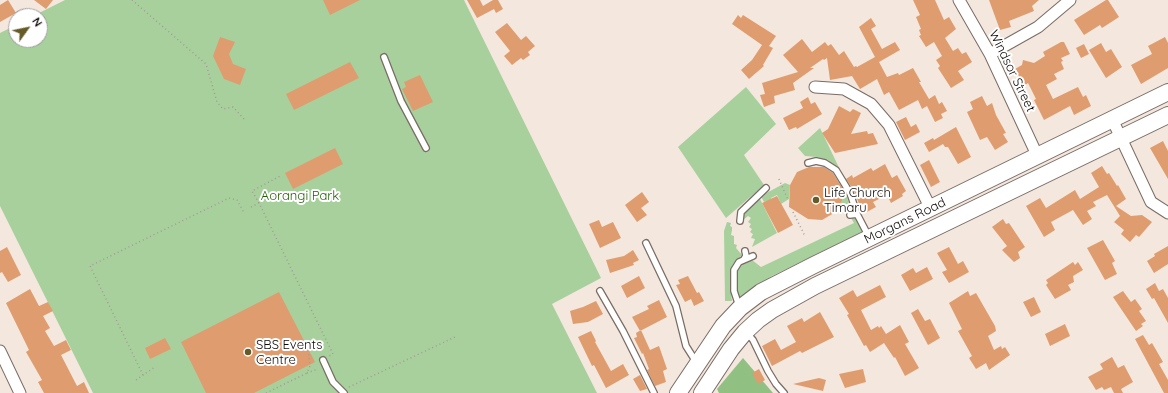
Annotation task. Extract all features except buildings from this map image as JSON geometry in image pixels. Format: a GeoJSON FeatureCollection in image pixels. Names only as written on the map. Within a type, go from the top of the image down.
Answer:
{"type":"FeatureCollection","features":[{"type":"Feature","properties":{"kind":"street","name":"Windsor Street"},"geometry":{"type":"LineString","coordinates":[[960,0],[990,54],[1037,155]]}},
{"type":"Feature","properties":{"kind":"street"},"geometry":{"type":"LineString","coordinates":[[990,54],[1038,27],[1070,0]]}},
{"type":"Feature","properties":{"kind":"street"},"geometry":{"type":"LineString","coordinates":[[815,87],[844,89],[871,104],[889,125],[931,209]]}},
{"type":"Feature","properties":{"kind":"street","name":"Morgans Road"},"geometry":{"type":"LineString","coordinates":[[678,393],[723,326],[750,299],[776,284],[1168,92]]}},
{"type":"Feature","properties":{"kind":"street","name":"Morgans Road"},"geometry":{"type":"LineString","coordinates":[[702,393],[731,349],[745,332],[758,320],[792,298],[1168,115]]}},
{"type":"Feature","properties":{"kind":"street"},"geometry":{"type":"LineString","coordinates":[[1112,119],[1152,202],[1168,213]]}},
{"type":"Feature","properties":{"kind":"street"},"geometry":{"type":"LineString","coordinates":[[958,195],[967,214]]}},
{"type":"Feature","properties":{"kind":"street"},"geometry":{"type":"LineString","coordinates":[[0,351],[20,393]]}},
{"type":"Feature","properties":{"kind":"lane"},"geometry":{"type":"LineString","coordinates":[[384,57],[401,101],[426,148]]}},
{"type":"Feature","properties":{"kind":"lane"},"geometry":{"type":"LineString","coordinates":[[808,162],[816,161],[825,163],[836,170],[850,193],[857,214],[870,238]]}},
{"type":"Feature","properties":{"kind":"lane"},"geometry":{"type":"LineString","coordinates":[[740,221],[741,212],[766,188]]}},
{"type":"Feature","properties":{"kind":"lane"},"geometry":{"type":"LineString","coordinates":[[850,215],[857,214]]}},
{"type":"Feature","properties":{"kind":"lane"},"geometry":{"type":"LineString","coordinates":[[646,243],[676,306],[686,346],[692,357],[698,362]]}},
{"type":"Feature","properties":{"kind":"lane"},"geometry":{"type":"LineString","coordinates":[[744,259],[746,256],[745,251]]}},
{"type":"Feature","properties":{"kind":"lane"},"geometry":{"type":"LineString","coordinates":[[740,308],[735,298],[732,276],[736,266],[744,259],[753,256]]}},
{"type":"Feature","properties":{"kind":"lane"},"geometry":{"type":"LineString","coordinates":[[600,291],[620,325],[654,393]]}},
{"type":"Feature","properties":{"kind":"lane"},"geometry":{"type":"LineString","coordinates":[[745,332],[757,346],[768,371],[784,393]]}},
{"type":"Feature","properties":{"kind":"lane"},"geometry":{"type":"LineString","coordinates":[[324,359],[333,382],[344,393]]}},
{"type":"Feature","properties":{"kind":"path"},"geometry":{"type":"LineString","coordinates":[[132,0],[206,64],[217,102],[223,109],[233,107],[244,119]]}},
{"type":"Feature","properties":{"kind":"path"},"geometry":{"type":"LineString","coordinates":[[282,175],[252,191],[334,354],[324,359]]}},
{"type":"Feature","properties":{"kind":"path"},"geometry":{"type":"LineString","coordinates":[[779,179],[788,200]]}},
{"type":"Feature","properties":{"kind":"path"},"geometry":{"type":"LineString","coordinates":[[143,375],[90,266],[229,198],[237,200],[243,211],[246,210]]}},
{"type":"Feature","properties":{"kind":"path"},"geometry":{"type":"LineString","coordinates":[[251,207],[259,203]]}},
{"type":"Feature","properties":{"kind":"path"},"geometry":{"type":"LineString","coordinates":[[793,212],[805,236]]}},
{"type":"Feature","properties":{"kind":"path"},"geometry":{"type":"LineString","coordinates":[[348,388],[389,370],[455,337]]}},
{"type":"Feature","properties":{"kind":"path"},"geometry":{"type":"LineString","coordinates":[[307,373],[310,366],[308,348]]}},
{"type":"Feature","properties":{"kind":"path"},"geometry":{"type":"LineString","coordinates":[[136,380],[154,367]]}},
{"type":"Feature","properties":{"kind":"path"},"geometry":{"type":"LineString","coordinates":[[266,393],[307,373],[322,368]]}},
{"type":"Feature","properties":{"kind":"green space","name":"Aorangi Park"},"geometry":{"type":"Polygon","coordinates":[[[65,0],[464,0],[601,278],[552,304],[597,393],[93,393],[0,206],[0,33],[8,29],[8,48],[48,48],[48,8],[65,0]]]}},
{"type":"Feature","properties":{"kind":"green space"},"geometry":{"type":"Polygon","coordinates":[[[746,87],[776,124],[744,155],[764,185],[726,218],[678,147],[746,87]]]}},
{"type":"Feature","properties":{"kind":"green space"},"geometry":{"type":"Polygon","coordinates":[[[820,128],[843,176],[828,160],[805,156],[798,148],[820,128]]]}},
{"type":"Feature","properties":{"kind":"green space"},"geometry":{"type":"Polygon","coordinates":[[[785,183],[790,185],[789,199],[781,204],[777,195],[771,198],[772,200],[764,202],[761,196],[785,183]]]}},
{"type":"Feature","properties":{"kind":"green space"},"geometry":{"type":"Polygon","coordinates":[[[843,187],[850,206],[850,211],[845,213],[834,213],[842,201],[843,187]]]}},
{"type":"Feature","properties":{"kind":"green space"},"geometry":{"type":"Polygon","coordinates":[[[759,197],[777,233],[752,247],[755,239],[751,238],[753,234],[750,232],[752,229],[749,227],[751,224],[748,222],[751,218],[748,216],[743,220],[743,213],[759,197]]]}},
{"type":"Feature","properties":{"kind":"green space"},"geometry":{"type":"Polygon","coordinates":[[[853,217],[857,219],[864,231],[772,276],[739,298],[737,296],[735,276],[738,267],[744,262],[752,260],[761,267],[854,223],[851,218],[853,217]]]}},
{"type":"Feature","properties":{"kind":"green space"},"geometry":{"type":"Polygon","coordinates":[[[727,222],[731,223],[731,235],[734,236],[734,244],[737,245],[736,248],[742,255],[734,263],[731,270],[730,286],[732,301],[725,301],[724,231],[727,222]]]}},
{"type":"Feature","properties":{"kind":"green space"},"geometry":{"type":"Polygon","coordinates":[[[743,358],[773,393],[719,393],[717,389],[743,358]]]}},
{"type":"Feature","properties":{"kind":"place","name":"Life Church Timaru"},"geometry":{"type":"Point","coordinates":[816,200]}},
{"type":"Feature","properties":{"kind":"place","name":"SBS Events Centre"},"geometry":{"type":"Point","coordinates":[248,352]}}]}
